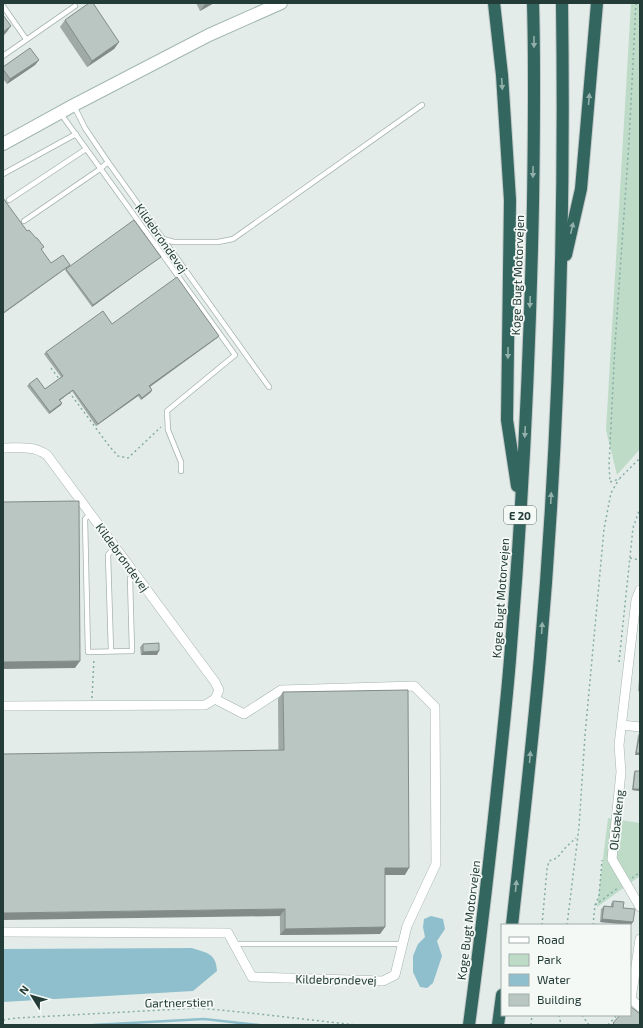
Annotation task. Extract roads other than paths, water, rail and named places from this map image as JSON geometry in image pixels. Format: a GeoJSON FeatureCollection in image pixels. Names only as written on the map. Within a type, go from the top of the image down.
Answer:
{"type":"FeatureCollection","features":[{"type":"Feature","properties":{"kind":"highway"},"geometry":{"type":"LineString","coordinates":[[494,3],[502,75],[510,200],[506,420],[521,509]]}},
{"type":"Feature","properties":{"kind":"highway","name":"Køge Bugt Motorvejen"},"geometry":{"type":"LineString","coordinates":[[469,1025],[483,919],[500,765],[511,648],[521,509],[532,270],[533,3]]}},
{"type":"Feature","properties":{"kind":"highway","name":"E 20"},"geometry":{"type":"LineString","coordinates":[[512,924],[530,768],[551,498],[561,279],[562,3]]}},
{"type":"Feature","properties":{"kind":"highway"},"geometry":{"type":"LineString","coordinates":[[561,279],[581,189],[597,3]]}},
{"type":"Feature","properties":{"kind":"highway"},"geometry":{"type":"LineString","coordinates":[[498,1025],[501,1002]]}},
{"type":"Feature","properties":{"kind":"street"},"geometry":{"type":"LineString","coordinates":[[3,144],[74,105],[209,36],[281,3]]}},
{"type":"Feature","properties":{"kind":"street","name":"Kildebrøndevej"},"geometry":{"type":"LineString","coordinates":[[3,448],[33,448],[40,450],[47,455],[215,682],[219,690],[215,700],[244,714],[281,690],[414,686],[435,708],[436,864],[407,926],[395,975],[383,981],[252,977],[228,933],[3,932]]}},
{"type":"Feature","properties":{"kind":"street","name":"Olsbækeng"},"geometry":{"type":"LineString","coordinates":[[640,590],[636,600],[619,745],[621,772],[612,859],[640,907]]}},
{"type":"Feature","properties":{"kind":"street"},"geometry":{"type":"LineString","coordinates":[[3,706],[205,705],[215,700]]}},
{"type":"Feature","properties":{"kind":"street"},"geometry":{"type":"LineString","coordinates":[[622,725],[640,727]]}},
{"type":"Feature","properties":{"kind":"street"},"geometry":{"type":"LineString","coordinates":[[640,939],[631,999],[640,1007]]}},
{"type":"Feature","properties":{"kind":"lane"},"geometry":{"type":"LineString","coordinates":[[3,6],[26,40]]}},
{"type":"Feature","properties":{"kind":"lane"},"geometry":{"type":"LineString","coordinates":[[3,56],[75,6]]}},
{"type":"Feature","properties":{"kind":"lane","name":"Kildebrøndevej"},"geometry":{"type":"LineString","coordinates":[[74,105],[85,128],[108,162],[269,387]]}},
{"type":"Feature","properties":{"kind":"lane"},"geometry":{"type":"LineString","coordinates":[[163,239],[174,242],[218,242],[233,238],[247,230],[422,105]]}},
{"type":"Feature","properties":{"kind":"lane"},"geometry":{"type":"LineString","coordinates":[[60,113],[235,355],[167,411],[168,430],[181,462],[181,471]]}},
{"type":"Feature","properties":{"kind":"lane"},"geometry":{"type":"LineString","coordinates":[[3,174],[76,134]]}},
{"type":"Feature","properties":{"kind":"lane"},"geometry":{"type":"LineString","coordinates":[[8,200],[86,149]]}},
{"type":"Feature","properties":{"kind":"lane"},"geometry":{"type":"LineString","coordinates":[[24,221],[108,162]]}},
{"type":"Feature","properties":{"kind":"lane"},"geometry":{"type":"LineString","coordinates":[[91,513],[85,518],[88,652],[132,650],[130,578],[135,574]]}},
{"type":"Feature","properties":{"kind":"lane"},"geometry":{"type":"LineString","coordinates":[[111,651],[108,555],[115,546]]}},
{"type":"Feature","properties":{"kind":"lane"},"geometry":{"type":"LineString","coordinates":[[234,944],[403,944]]}},
{"type":"Feature","properties":{"kind":"water"},"geometry":{"type":"Polygon","coordinates":[[[431,916],[443,919],[445,929],[437,941],[442,956],[433,983],[427,988],[420,987],[413,972],[413,956],[418,944],[425,937],[423,927],[424,919],[431,916]]]}},
{"type":"Feature","properties":{"kind":"water"},"geometry":{"type":"Polygon","coordinates":[[[192,948],[213,957],[217,971],[193,991],[3,1002],[3,949],[192,948]]]}},
{"type":"Feature","properties":{"kind":"waterway"},"geometry":{"type":"LineString","coordinates":[[93,1025],[204,1019],[259,1025]]}}]}
